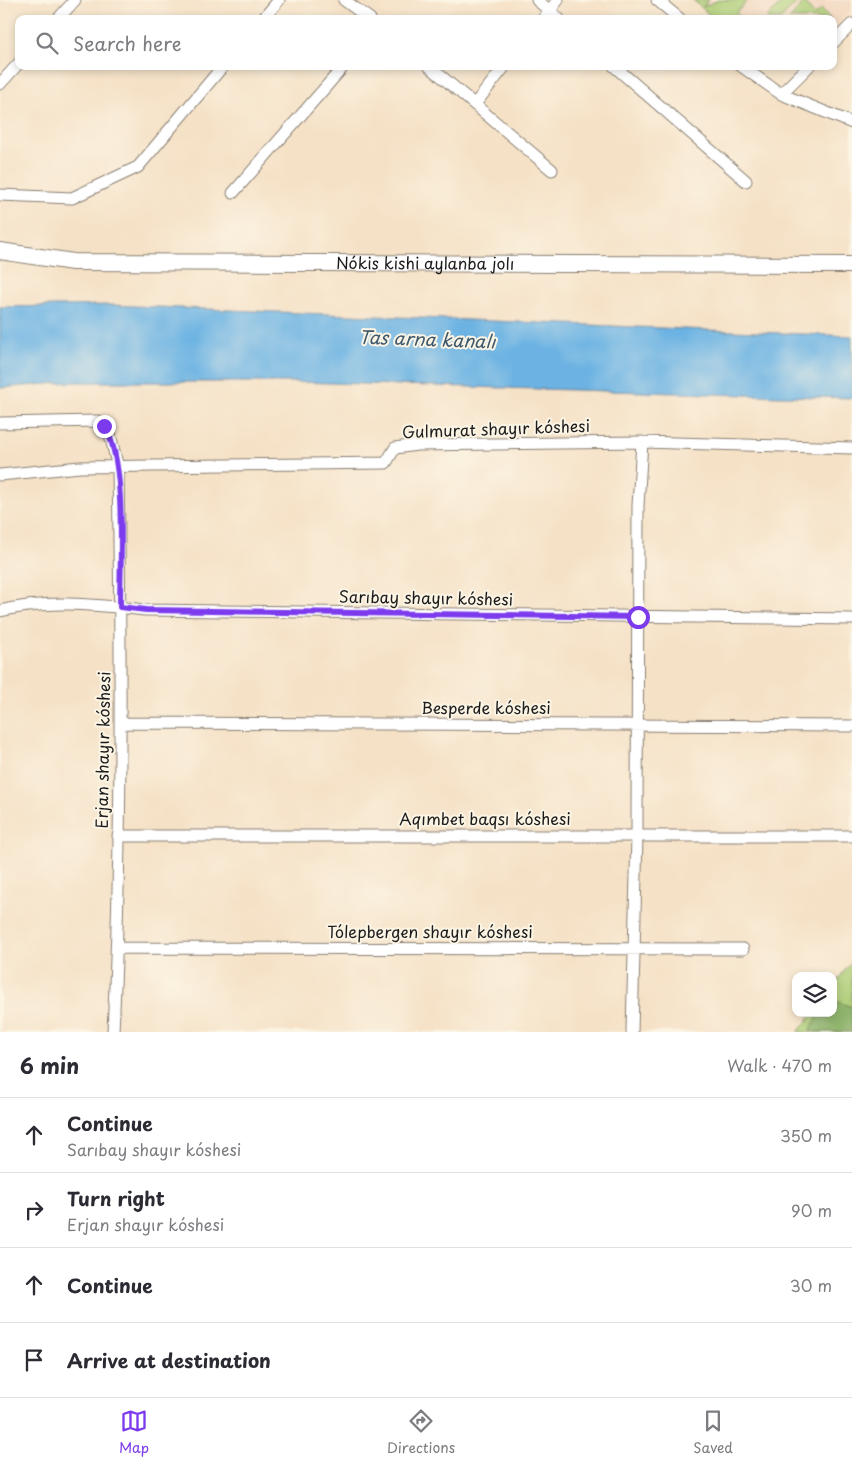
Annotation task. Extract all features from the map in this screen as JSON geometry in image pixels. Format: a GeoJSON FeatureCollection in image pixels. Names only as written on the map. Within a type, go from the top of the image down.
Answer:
{"type":"FeatureCollection","features":[{"type":"Feature","properties":{"kind":"main road","name":"Nókis kishi aylanba jolı"},"geometry":{"type":"LineString","coordinates":[[0,251],[74,262],[852,265]]}},
{"type":"Feature","properties":{"kind":"street"},"geometry":{"type":"LineString","coordinates":[[62,15],[75,0]]}},
{"type":"Feature","properties":{"kind":"street"},"geometry":{"type":"LineString","coordinates":[[267,15],[279,0]]}},
{"type":"Feature","properties":{"kind":"street"},"geometry":{"type":"LineString","coordinates":[[344,0],[365,15]]}},
{"type":"Feature","properties":{"kind":"street"},"geometry":{"type":"LineString","coordinates":[[537,0],[546,15],[558,0]]}},
{"type":"Feature","properties":{"kind":"street"},"geometry":{"type":"LineString","coordinates":[[658,0],[675,15]]}},
{"type":"Feature","properties":{"kind":"street"},"geometry":{"type":"LineString","coordinates":[[837,39],[852,24]]}},
{"type":"Feature","properties":{"kind":"street"},"geometry":{"type":"LineString","coordinates":[[0,84],[15,67]]}},
{"type":"Feature","properties":{"kind":"street"},"geometry":{"type":"LineString","coordinates":[[0,195],[72,198],[138,167],[220,70]]}},
{"type":"Feature","properties":{"kind":"street"},"geometry":{"type":"LineString","coordinates":[[233,193],[341,70]]}},
{"type":"Feature","properties":{"kind":"street"},"geometry":{"type":"LineString","coordinates":[[434,70],[552,170]]}},
{"type":"Feature","properties":{"kind":"street"},"geometry":{"type":"LineString","coordinates":[[475,104],[502,70]]}},
{"type":"Feature","properties":{"kind":"street"},"geometry":{"type":"LineString","coordinates":[[619,70],[746,181]]}},
{"type":"Feature","properties":{"kind":"street"},"geometry":{"type":"LineString","coordinates":[[747,70],[781,94],[852,123]]}},
{"type":"Feature","properties":{"kind":"street"},"geometry":{"type":"LineString","coordinates":[[781,94],[805,70]]}},
{"type":"Feature","properties":{"kind":"street","name":"Erjan shayır kóshesi"},"geometry":{"type":"LineString","coordinates":[[0,423],[98,421],[110,434],[118,468],[121,723],[117,948],[113,1032]]}},
{"type":"Feature","properties":{"kind":"street"},"geometry":{"type":"LineString","coordinates":[[632,1032],[637,835],[638,506],[642,442]]}},
{"type":"Feature","properties":{"kind":"street","name":"Gulmurat shayır kóshesi"},"geometry":{"type":"LineString","coordinates":[[0,475],[80,467],[386,463],[395,448],[417,446],[642,442],[852,448]]}},
{"type":"Feature","properties":{"kind":"street","name":"Sarıbay shayır kóshesi"},"geometry":{"type":"LineString","coordinates":[[0,611],[16,607],[68,602],[146,610],[852,619]]}},
{"type":"Feature","properties":{"kind":"street","name":"Besperde kóshesi"},"geometry":{"type":"LineString","coordinates":[[121,723],[852,726]]}},
{"type":"Feature","properties":{"kind":"street","name":"Aqımbet baqsı kóshesi"},"geometry":{"type":"LineString","coordinates":[[118,836],[852,836]]}},
{"type":"Feature","properties":{"kind":"street","name":"Tólepbergen shayır kóshesi"},"geometry":{"type":"LineString","coordinates":[[117,948],[635,948],[743,950]]}},
{"type":"Feature","properties":{"kind":"shaded area"},"geometry":{"type":"Polygon","coordinates":[[[709,0],[852,0],[852,8],[837,24],[837,15],[709,15],[701,8],[709,0]]]}},
{"type":"Feature","properties":{"kind":"green space"},"geometry":{"type":"Polygon","coordinates":[[[693,0],[708,0],[703,7],[718,0],[748,0],[736,13],[738,15],[710,15],[693,0]]]}},
{"type":"Feature","properties":{"kind":"green space"},"geometry":{"type":"Polygon","coordinates":[[[784,0],[799,0],[785,15],[770,15],[784,0]]]}},
{"type":"Feature","properties":{"kind":"green space"},"geometry":{"type":"Polygon","coordinates":[[[804,3],[815,15],[793,15],[804,3]]]}},
{"type":"Feature","properties":{"kind":"green space"},"geometry":{"type":"Polygon","coordinates":[[[821,9],[827,15],[815,15],[821,9]]]}},
{"type":"Feature","properties":{"kind":"green space"},"geometry":{"type":"Polygon","coordinates":[[[852,961],[852,1032],[798,1032],[810,1017],[837,1017],[837,981],[852,961]]]}},
{"type":"Feature","properties":{"kind":"green space"},"geometry":{"type":"Polygon","coordinates":[[[837,1001],[852,1007],[852,1032],[809,1032],[818,1017],[837,1017],[837,1001]]]}},
{"type":"Feature","properties":{"kind":"water","name":"Tas arna kanalı"},"geometry":{"type":"Polygon","coordinates":[[[110,305],[852,336],[852,398],[294,382],[72,382],[0,388],[0,307],[110,305]]]}},
{"type":"Feature","properties":{"kind":"route"},"geometry":{"type":"LineString","coordinates":[[104,426],[110,434],[118,468],[120,607],[146,610],[638,617]]}}]}
